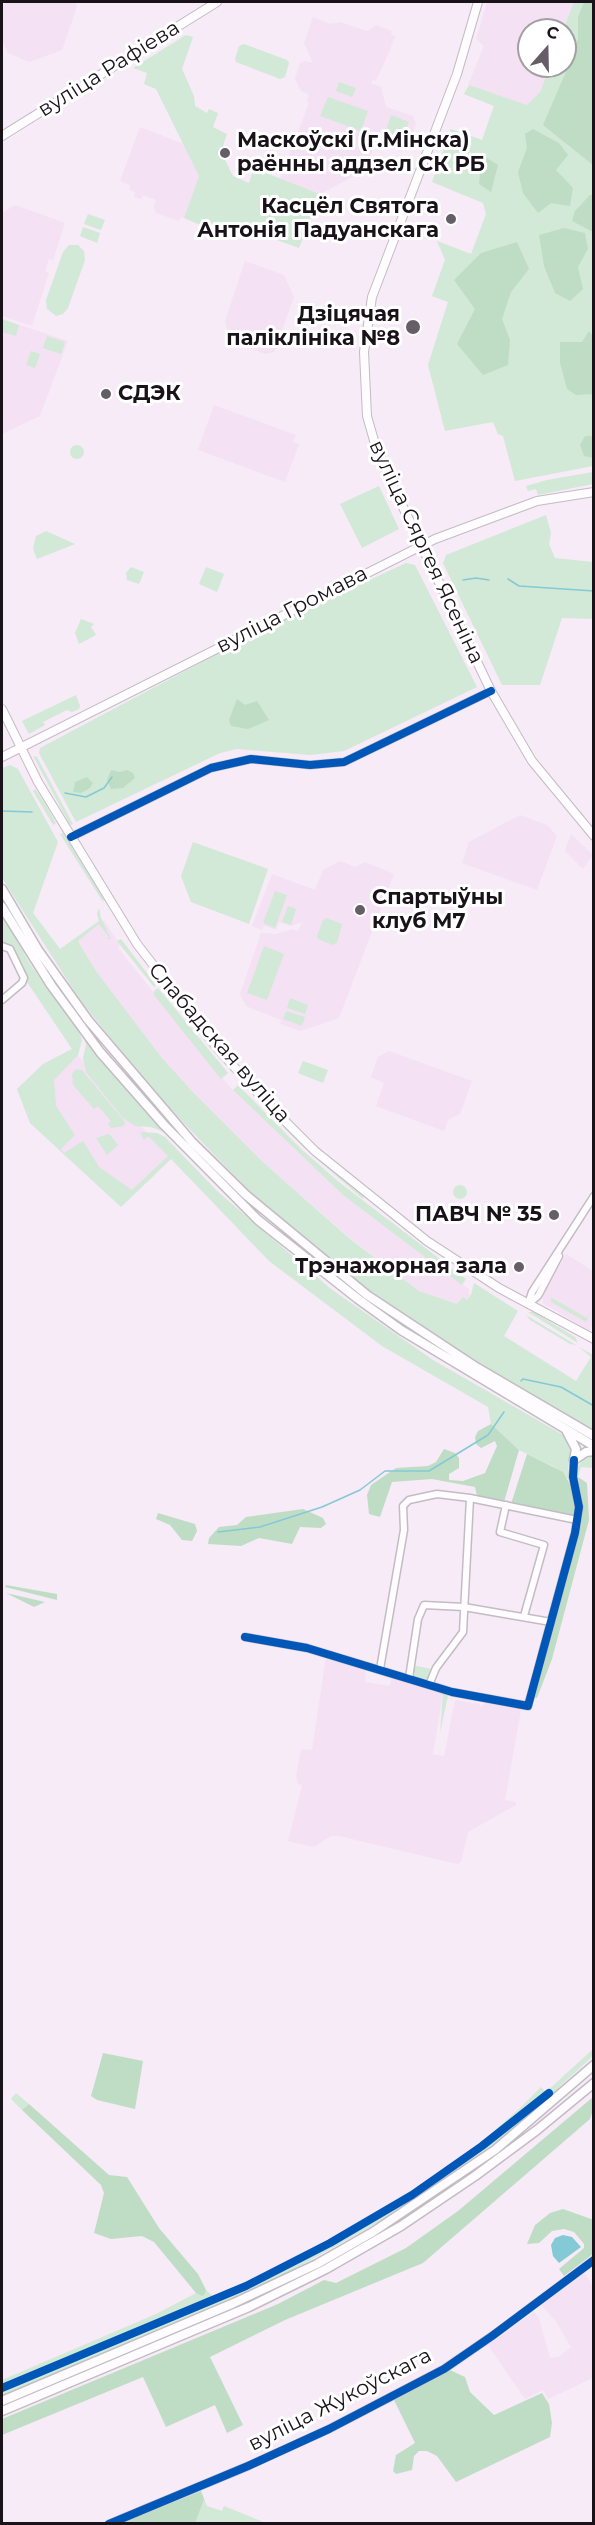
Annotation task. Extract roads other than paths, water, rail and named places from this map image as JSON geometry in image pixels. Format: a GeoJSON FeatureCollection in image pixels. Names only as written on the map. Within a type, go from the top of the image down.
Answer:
{"type":"FeatureCollection","features":[{"type":"Feature","properties":{"kind":"highway"},"geometry":{"type":"LineString","coordinates":[[2,889],[15,921],[78,1023],[133,1092],[258,1220],[358,1299],[594,1446]]}},
{"type":"Feature","properties":{"kind":"highway"},"geometry":{"type":"LineString","coordinates":[[2,907],[15,921]]}},
{"type":"Feature","properties":{"kind":"highway"},"geometry":{"type":"LineString","coordinates":[[474,1371],[594,1436]]}},
{"type":"Feature","properties":{"kind":"highway"},"geometry":{"type":"LineString","coordinates":[[564,1428],[574,1442],[574,1460]]}},
{"type":"Feature","properties":{"kind":"highway"},"geometry":{"type":"LineString","coordinates":[[574,1460],[586,1452],[594,1451]]}},
{"type":"Feature","properties":{"kind":"highway"},"geometry":{"type":"LineString","coordinates":[[2,2401],[234,2303],[316,2264],[373,2232],[495,2150],[594,2065]]}},
{"type":"Feature","properties":{"kind":"highway"},"geometry":{"type":"LineString","coordinates":[[2,2411],[249,2307],[326,2269],[401,2226],[467,2182],[537,2130],[594,2083]]}},
{"type":"Feature","properties":{"kind":"main road","name":"вуліца Рафіева"},"geometry":{"type":"LineString","coordinates":[[2,136],[217,2]]}},
{"type":"Feature","properties":{"kind":"main road","name":"вуліца Сяргея Ясеніна"},"geometry":{"type":"LineString","coordinates":[[478,2],[457,74],[377,281],[366,324],[364,384],[371,432],[421,546],[491,691],[532,761],[594,836]]}},
{"type":"Feature","properties":{"kind":"main road","name":"вуліца Громава"},"geometry":{"type":"LineString","coordinates":[[2,757],[421,546],[515,507],[594,492]]}},
{"type":"Feature","properties":{"kind":"main road","name":"Слабадская вуліца"},"geometry":{"type":"LineString","coordinates":[[2,709],[20,747],[71,837],[142,952],[219,1050],[277,1113],[315,1151],[397,1218],[462,1265],[584,1336],[594,1345]]}},
{"type":"Feature","properties":{"kind":"main road","name":"Слабадская вуліца"},"geometry":{"type":"LineString","coordinates":[[584,1336],[594,1339]]}},
{"type":"Feature","properties":{"kind":"street"},"geometry":{"type":"LineString","coordinates":[[71,837],[211,768],[251,759],[310,765],[344,762],[491,691]]}},
{"type":"Feature","properties":{"kind":"street"},"geometry":{"type":"LineString","coordinates":[[2,946],[10,949],[24,978],[2,1000]]}},
{"type":"Feature","properties":{"kind":"street"},"geometry":{"type":"LineString","coordinates":[[528,1304],[538,1282],[563,1247],[594,1196]]}},
{"type":"Feature","properties":{"kind":"street"},"geometry":{"type":"LineString","coordinates":[[245,1637],[318,1652],[429,1685],[528,1706],[577,1521],[578,1501],[573,1472],[574,1460]]}},
{"type":"Feature","properties":{"kind":"street"},"geometry":{"type":"LineString","coordinates":[[380,1669],[404,1530],[403,1506],[409,1500],[437,1494],[470,1498],[577,1521]]}},
{"type":"Feature","properties":{"kind":"street"},"geometry":{"type":"LineString","coordinates":[[429,1685],[436,1668],[463,1632],[470,1498]]}},
{"type":"Feature","properties":{"kind":"street"},"geometry":{"type":"LineString","coordinates":[[506,1504],[500,1532],[544,1545],[524,1616]]}},
{"type":"Feature","properties":{"kind":"street"},"geometry":{"type":"LineString","coordinates":[[409,1678],[421,1608],[432,1604],[464,1606],[551,1622]]}},
{"type":"Feature","properties":{"kind":"street","name":"вуліца Жукоўскага"},"geometry":{"type":"LineString","coordinates":[[111,2523],[248,2466],[329,2429],[444,2369],[594,2260]]}},
{"type":"Feature","properties":{"kind":"water"},"geometry":{"type":"Polygon","coordinates":[[[563,2235],[572,2237],[581,2247],[559,2263],[553,2256],[551,2245],[555,2238],[563,2235]]]}},
{"type":"Feature","properties":{"kind":"waterway"},"geometry":{"type":"LineString","coordinates":[[463,580],[476,578],[489,580]]}},
{"type":"Feature","properties":{"kind":"waterway"},"geometry":{"type":"LineString","coordinates":[[508,579],[519,586],[594,591]]}},
{"type":"Feature","properties":{"kind":"waterway"},"geometry":{"type":"LineString","coordinates":[[65,793],[86,797],[104,788],[112,777]]}},
{"type":"Feature","properties":{"kind":"waterway"},"geometry":{"type":"LineString","coordinates":[[2,811],[32,812]]}},
{"type":"Feature","properties":{"kind":"waterway"},"geometry":{"type":"LineString","coordinates":[[521,1381],[523,1379],[561,1387],[594,1406]]}},
{"type":"Feature","properties":{"kind":"waterway"},"geometry":{"type":"LineString","coordinates":[[218,1532],[260,1527],[322,1507],[360,1490],[385,1471],[429,1471],[488,1435],[504,1412]]}},
{"type":"Feature","properties":{"kind":"place","name":"Маскоўскі (г.Мінска) раённы аддзел СК РБ"},"geometry":{"type":"Point","coordinates":[225,153]}},
{"type":"Feature","properties":{"kind":"place","name":"Касцёл Святога Антонія Падуанскага"},"geometry":{"type":"Point","coordinates":[451,219]}},
{"type":"Feature","properties":{"kind":"place","name":"Дзіцячая паліклініка №8"},"geometry":{"type":"Point","coordinates":[413,327]}},
{"type":"Feature","properties":{"kind":"place","name":"СДЭК"},"geometry":{"type":"Point","coordinates":[106,394]}},
{"type":"Feature","properties":{"kind":"place","name":"Спартыўны клуб М7"},"geometry":{"type":"Point","coordinates":[360,910]}},
{"type":"Feature","properties":{"kind":"place","name":"ПАВЧ № 35"},"geometry":{"type":"Point","coordinates":[554,1215]}},
{"type":"Feature","properties":{"kind":"place","name":"Трэнажорная зала"},"geometry":{"type":"Point","coordinates":[519,1267]}}]}
